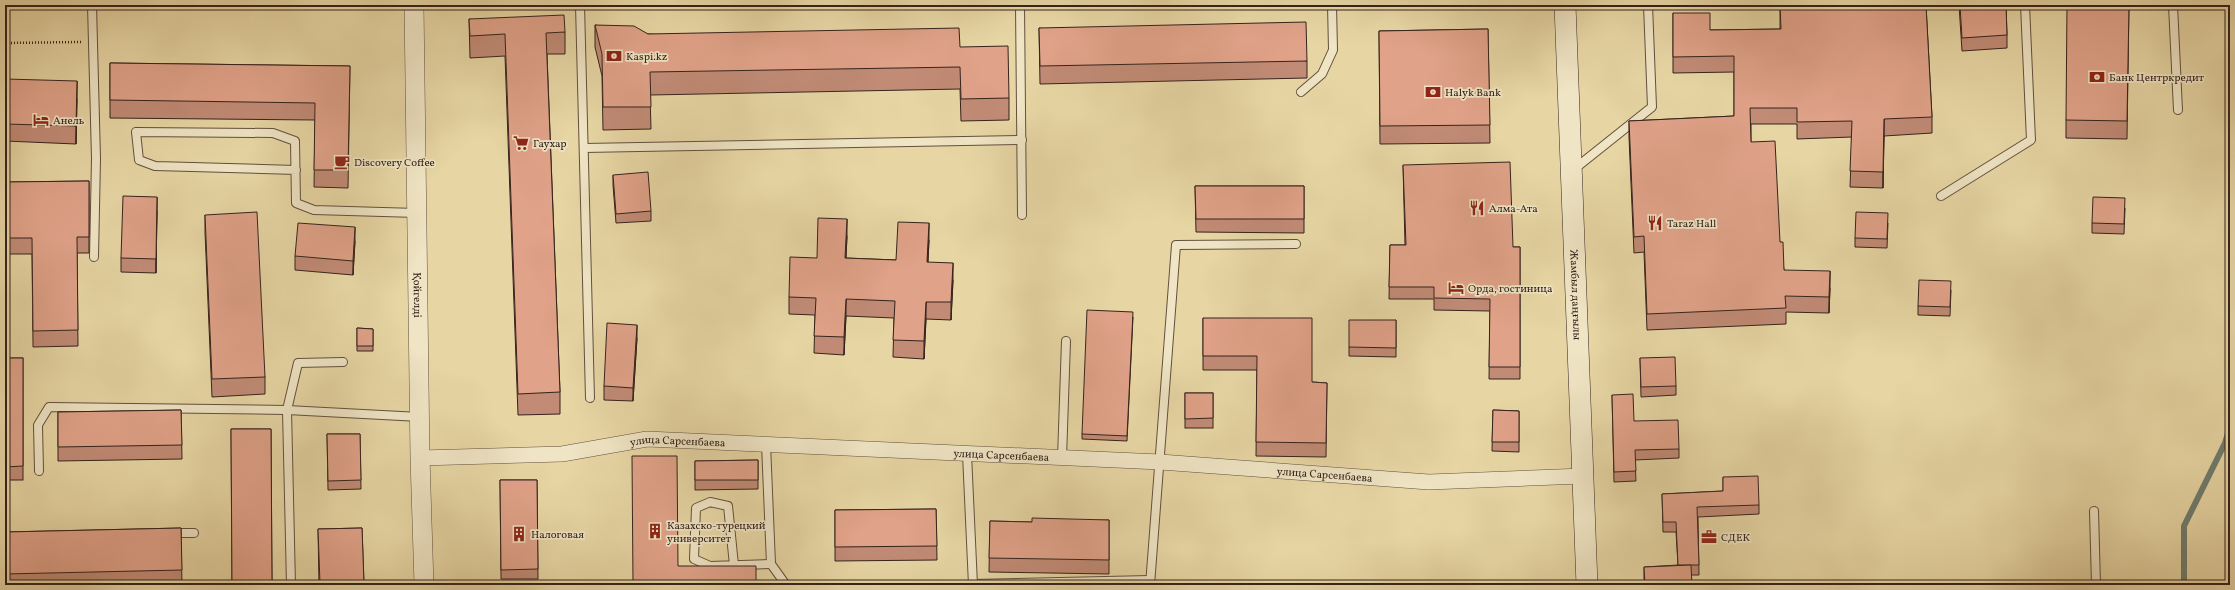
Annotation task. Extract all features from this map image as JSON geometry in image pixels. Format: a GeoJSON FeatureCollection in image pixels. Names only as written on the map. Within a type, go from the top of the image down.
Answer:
{"type":"FeatureCollection","features":[{"type":"Feature","properties":{"kind":"main road","name":"Жамбыл даңғылы"},"geometry":{"type":"LineString","coordinates":[[1565,5],[1587,585]]}},
{"type":"Feature","properties":{"kind":"street","name":"Қойгелді"},"geometry":{"type":"LineString","coordinates":[[414,5],[420,458],[424,585]]}},
{"type":"Feature","properties":{"kind":"street","name":"улица Сарсенбаева"},"geometry":{"type":"LineString","coordinates":[[420,458],[562,454],[647,439],[1160,462],[1429,482],[1583,476]]}},
{"type":"Feature","properties":{"kind":"lane"},"geometry":{"type":"LineString","coordinates":[[92,5],[96,159],[94,257]]}},
{"type":"Feature","properties":{"kind":"lane"},"geometry":{"type":"LineString","coordinates":[[580,5],[590,398]]}},
{"type":"Feature","properties":{"kind":"lane"},"geometry":{"type":"LineString","coordinates":[[1020,5],[1022,215]]}},
{"type":"Feature","properties":{"kind":"lane"},"geometry":{"type":"LineString","coordinates":[[1302,92],[1322,74],[1333,50],[1332,5]]}},
{"type":"Feature","properties":{"kind":"lane"},"geometry":{"type":"LineString","coordinates":[[1571,172],[1652,107],[1648,5]]}},
{"type":"Feature","properties":{"kind":"lane"},"geometry":{"type":"LineString","coordinates":[[1941,196],[2031,140],[2025,5]]}},
{"type":"Feature","properties":{"kind":"lane"},"geometry":{"type":"LineString","coordinates":[[2173,5],[2178,110]]}},
{"type":"Feature","properties":{"kind":"lane"},"geometry":{"type":"LineString","coordinates":[[296,170],[155,166],[139,160],[136,132],[272,133],[295,141],[296,170],[296,203],[314,210],[417,213]]}},
{"type":"Feature","properties":{"kind":"lane"},"geometry":{"type":"LineString","coordinates":[[584,148],[1022,140]]}},
{"type":"Feature","properties":{"kind":"lane"},"geometry":{"type":"LineString","coordinates":[[967,454],[973,585],[1150,583],[1176,245],[1296,244]]}},
{"type":"Feature","properties":{"kind":"lane"},"geometry":{"type":"LineString","coordinates":[[1062,458],[1066,341]]}},
{"type":"Feature","properties":{"kind":"lane"},"geometry":{"type":"LineString","coordinates":[[291,585],[287,410],[298,363],[343,362]]}},
{"type":"Feature","properties":{"kind":"lane"},"geometry":{"type":"LineString","coordinates":[[39,471],[38,426],[49,407],[287,410],[420,417]]}},
{"type":"Feature","properties":{"kind":"lane"},"geometry":{"type":"LineString","coordinates":[[766,444],[771,564],[786,585]]}},
{"type":"Feature","properties":{"kind":"lane"},"geometry":{"type":"LineString","coordinates":[[734,565],[728,506],[710,502],[696,508],[694,559],[710,566],[771,564]]}},
{"type":"Feature","properties":{"kind":"lane"},"geometry":{"type":"LineString","coordinates":[[2094,511],[2096,585]]}},
{"type":"Feature","properties":{"kind":"lane"},"geometry":{"type":"LineString","coordinates":[[162,534],[194,533]]}},
{"type":"Feature","properties":{"kind":"path"},"geometry":{"type":"LineString","coordinates":[[5,43],[93,42]]}},
{"type":"Feature","properties":{"kind":"building"},"geometry":{"type":"Polygon","coordinates":[[[1780,5],[1926,5],[1932,117],[1884,119],[1883,172],[1850,171],[1852,121],[1797,122],[1797,108],[1750,108],[1751,142],[1775,141],[1780,242],[1783,242],[1784,270],[1830,271],[1829,297],[1785,296],[1786,308],[1647,314],[1644,236],[1634,237],[1629,121],[1734,116],[1734,56],[1673,57],[1673,13],[1710,13],[1710,30],[1781,29],[1780,5]]]}},
{"type":"Feature","properties":{"kind":"building"},"geometry":{"type":"Polygon","coordinates":[[[1960,5],[2006,5],[2007,35],[1962,38],[1960,5]]]}},
{"type":"Feature","properties":{"kind":"building","name":"Банк Центркредит"},"geometry":{"type":"Polygon","coordinates":[[[2067,5],[2129,5],[2127,121],[2066,120],[2067,5]]]}},
{"type":"Feature","properties":{"kind":"building"},"geometry":{"type":"Polygon","coordinates":[[[564,15],[565,32],[546,33],[560,392],[518,394],[505,34],[470,36],[469,19],[564,15]]]}},
{"type":"Feature","properties":{"kind":"building"},"geometry":{"type":"Polygon","coordinates":[[[1306,22],[1307,61],[1040,66],[1039,28],[1306,22]]]}},
{"type":"Feature","properties":{"kind":"building"},"geometry":{"type":"Polygon","coordinates":[[[595,25],[634,26],[648,34],[959,28],[960,47],[1008,46],[1009,98],[961,99],[960,67],[650,72],[651,107],[603,107],[602,54],[595,25]]]}},
{"type":"Feature","properties":{"kind":"building"},"geometry":{"type":"Polygon","coordinates":[[[1488,29],[1490,125],[1380,126],[1379,31],[1488,29]]]}},
{"type":"Feature","properties":{"kind":"building"},"geometry":{"type":"Polygon","coordinates":[[[110,63],[350,66],[348,170],[314,170],[315,103],[110,100],[110,63]]]}},
{"type":"Feature","properties":{"kind":"building"},"geometry":{"type":"Polygon","coordinates":[[[5,79],[77,81],[76,126],[5,124],[5,79]]]}},
{"type":"Feature","properties":{"kind":"building"},"geometry":{"type":"Polygon","coordinates":[[[1510,162],[1513,247],[1520,247],[1520,367],[1489,367],[1490,299],[1434,298],[1434,287],[1389,287],[1390,245],[1406,245],[1403,165],[1510,162]]]}},
{"type":"Feature","properties":{"kind":"building"},"geometry":{"type":"Polygon","coordinates":[[[648,172],[651,211],[616,214],[613,175],[648,172]]]}},
{"type":"Feature","properties":{"kind":"building"},"geometry":{"type":"Polygon","coordinates":[[[89,181],[89,237],[77,237],[78,330],[33,331],[32,238],[5,238],[5,182],[89,181]]]}},
{"type":"Feature","properties":{"kind":"building"},"geometry":{"type":"Polygon","coordinates":[[[1195,186],[1304,186],[1304,219],[1196,219],[1195,186]]]}},
{"type":"Feature","properties":{"kind":"building"},"geometry":{"type":"Polygon","coordinates":[[[123,196],[157,197],[156,259],[121,258],[123,196]]]}},
{"type":"Feature","properties":{"kind":"building"},"geometry":{"type":"Polygon","coordinates":[[[2093,197],[2125,198],[2124,224],[2092,223],[2093,197]]]}},
{"type":"Feature","properties":{"kind":"building"},"geometry":{"type":"Polygon","coordinates":[[[257,212],[265,377],[212,379],[205,215],[257,212]]]}},
{"type":"Feature","properties":{"kind":"building"},"geometry":{"type":"Polygon","coordinates":[[[1856,212],[1888,213],[1887,239],[1855,238],[1856,212]]]}},
{"type":"Feature","properties":{"kind":"building"},"geometry":{"type":"Polygon","coordinates":[[[818,218],[847,219],[845,258],[896,260],[898,222],[929,223],[927,262],[953,263],[951,302],[926,302],[924,341],[893,340],[895,301],[846,299],[844,337],[814,336],[816,298],[789,297],[790,257],[817,258],[818,218]]]}},
{"type":"Feature","properties":{"kind":"building"},"geometry":{"type":"Polygon","coordinates":[[[298,223],[355,227],[353,261],[295,256],[298,223]]]}},
{"type":"Feature","properties":{"kind":"building"},"geometry":{"type":"Polygon","coordinates":[[[1919,280],[1951,281],[1950,307],[1918,306],[1919,280]]]}},
{"type":"Feature","properties":{"kind":"building"},"geometry":{"type":"Polygon","coordinates":[[[1087,310],[1133,312],[1127,436],[1082,434],[1087,310]]]}},
{"type":"Feature","properties":{"kind":"building"},"geometry":{"type":"Polygon","coordinates":[[[1203,318],[1312,318],[1312,382],[1327,383],[1326,443],[1256,442],[1257,356],[1203,356],[1203,318]]]}},
{"type":"Feature","properties":{"kind":"building"},"geometry":{"type":"Polygon","coordinates":[[[1349,320],[1396,320],[1396,348],[1349,347],[1349,320]]]}},
{"type":"Feature","properties":{"kind":"building"},"geometry":{"type":"Polygon","coordinates":[[[607,323],[637,325],[633,388],[604,386],[607,323]]]}},
{"type":"Feature","properties":{"kind":"building"},"geometry":{"type":"Polygon","coordinates":[[[357,328],[373,329],[373,346],[357,346],[357,328]]]}},
{"type":"Feature","properties":{"kind":"building"},"geometry":{"type":"Polygon","coordinates":[[[1675,357],[1676,386],[1641,387],[1640,358],[1675,357]]]}},
{"type":"Feature","properties":{"kind":"building"},"geometry":{"type":"Polygon","coordinates":[[[5,358],[23,358],[23,466],[5,467],[5,358]]]}},
{"type":"Feature","properties":{"kind":"building"},"geometry":{"type":"Polygon","coordinates":[[[1185,393],[1213,393],[1213,418],[1185,419],[1185,393]]]}},
{"type":"Feature","properties":{"kind":"building"},"geometry":{"type":"Polygon","coordinates":[[[1633,394],[1634,421],[1678,420],[1679,449],[1635,450],[1636,471],[1614,472],[1612,395],[1633,394]]]}},
{"type":"Feature","properties":{"kind":"building"},"geometry":{"type":"Polygon","coordinates":[[[181,410],[182,445],[58,447],[58,412],[181,410]]]}},
{"type":"Feature","properties":{"kind":"building"},"geometry":{"type":"Polygon","coordinates":[[[1493,410],[1519,411],[1519,442],[1492,442],[1493,410]]]}},
{"type":"Feature","properties":{"kind":"building"},"geometry":{"type":"Polygon","coordinates":[[[231,429],[271,429],[272,583],[232,584],[231,429]]]}},
{"type":"Feature","properties":{"kind":"building"},"geometry":{"type":"Polygon","coordinates":[[[327,434],[360,434],[361,480],[328,481],[327,434]]]}},
{"type":"Feature","properties":{"kind":"building","name":"Казахско-турецкий университет"},"geometry":{"type":"Polygon","coordinates":[[[632,456],[677,456],[678,566],[756,566],[756,585],[633,585],[632,456]]]}},
{"type":"Feature","properties":{"kind":"building"},"geometry":{"type":"Polygon","coordinates":[[[758,460],[758,480],[695,480],[695,461],[758,460]]]}},
{"type":"Feature","properties":{"kind":"building"},"geometry":{"type":"Polygon","coordinates":[[[1758,476],[1759,505],[1697,507],[1699,565],[1678,565],[1676,522],[1663,522],[1662,494],[1723,491],[1723,477],[1758,476]]]}},
{"type":"Feature","properties":{"kind":"building","name":"Налоговая"},"geometry":{"type":"Polygon","coordinates":[[[500,480],[537,480],[538,569],[501,570],[500,480]]]}},
{"type":"Feature","properties":{"kind":"building"},"geometry":{"type":"Polygon","coordinates":[[[936,509],[937,546],[835,547],[835,510],[936,509]]]}},
{"type":"Feature","properties":{"kind":"building"},"geometry":{"type":"Polygon","coordinates":[[[1032,518],[1109,520],[1109,560],[989,558],[990,521],[1032,522],[1032,518]]]}},
{"type":"Feature","properties":{"kind":"building"},"geometry":{"type":"Polygon","coordinates":[[[181,528],[182,570],[5,574],[5,532],[181,528]]]}},
{"type":"Feature","properties":{"kind":"building"},"geometry":{"type":"Polygon","coordinates":[[[362,528],[364,583],[320,584],[318,529],[362,528]]]}},
{"type":"Feature","properties":{"kind":"building"},"geometry":{"type":"Polygon","coordinates":[[[1691,565],[1692,585],[1645,585],[1644,567],[1691,565]]]}},
{"type":"Feature","properties":{"kind":"waterway"},"geometry":{"type":"LineString","coordinates":[[2184,585],[2184,526],[2225,443],[2230,427]]}},
{"type":"Feature","properties":{"kind":"place","name":"Kaspi.kz"},"geometry":{"type":"Point","coordinates":[614,56]}},
{"type":"Feature","properties":{"kind":"place","name":"Банк Центркредит"},"geometry":{"type":"Point","coordinates":[2097,77]}},
{"type":"Feature","properties":{"kind":"place","name":"Halyk Bank"},"geometry":{"type":"Point","coordinates":[1433,92]}},
{"type":"Feature","properties":{"kind":"place","name":"Анель"},"geometry":{"type":"Point","coordinates":[41,120]}},
{"type":"Feature","properties":{"kind":"place","name":"Гаухар"},"geometry":{"type":"Point","coordinates":[521,143]}},
{"type":"Feature","properties":{"kind":"place","name":"Discovery Coffee"},"geometry":{"type":"Point","coordinates":[342,162]}},
{"type":"Feature","properties":{"kind":"place","name":"Алма-Ата"},"geometry":{"type":"Point","coordinates":[1477,208]}},
{"type":"Feature","properties":{"kind":"place","name":"Taraz Hall"},"geometry":{"type":"Point","coordinates":[1655,223]}},
{"type":"Feature","properties":{"kind":"place","name":"Орда, гостиница"},"geometry":{"type":"Point","coordinates":[1456,288]}},
{"type":"Feature","properties":{"kind":"place","name":"Казахско-турецкий университет"},"geometry":{"type":"Point","coordinates":[655,531]}},
{"type":"Feature","properties":{"kind":"place","name":"Налоговая"},"geometry":{"type":"Point","coordinates":[519,534]}},
{"type":"Feature","properties":{"kind":"place","name":"СДЕК"},"geometry":{"type":"Point","coordinates":[1709,537]}}]}
